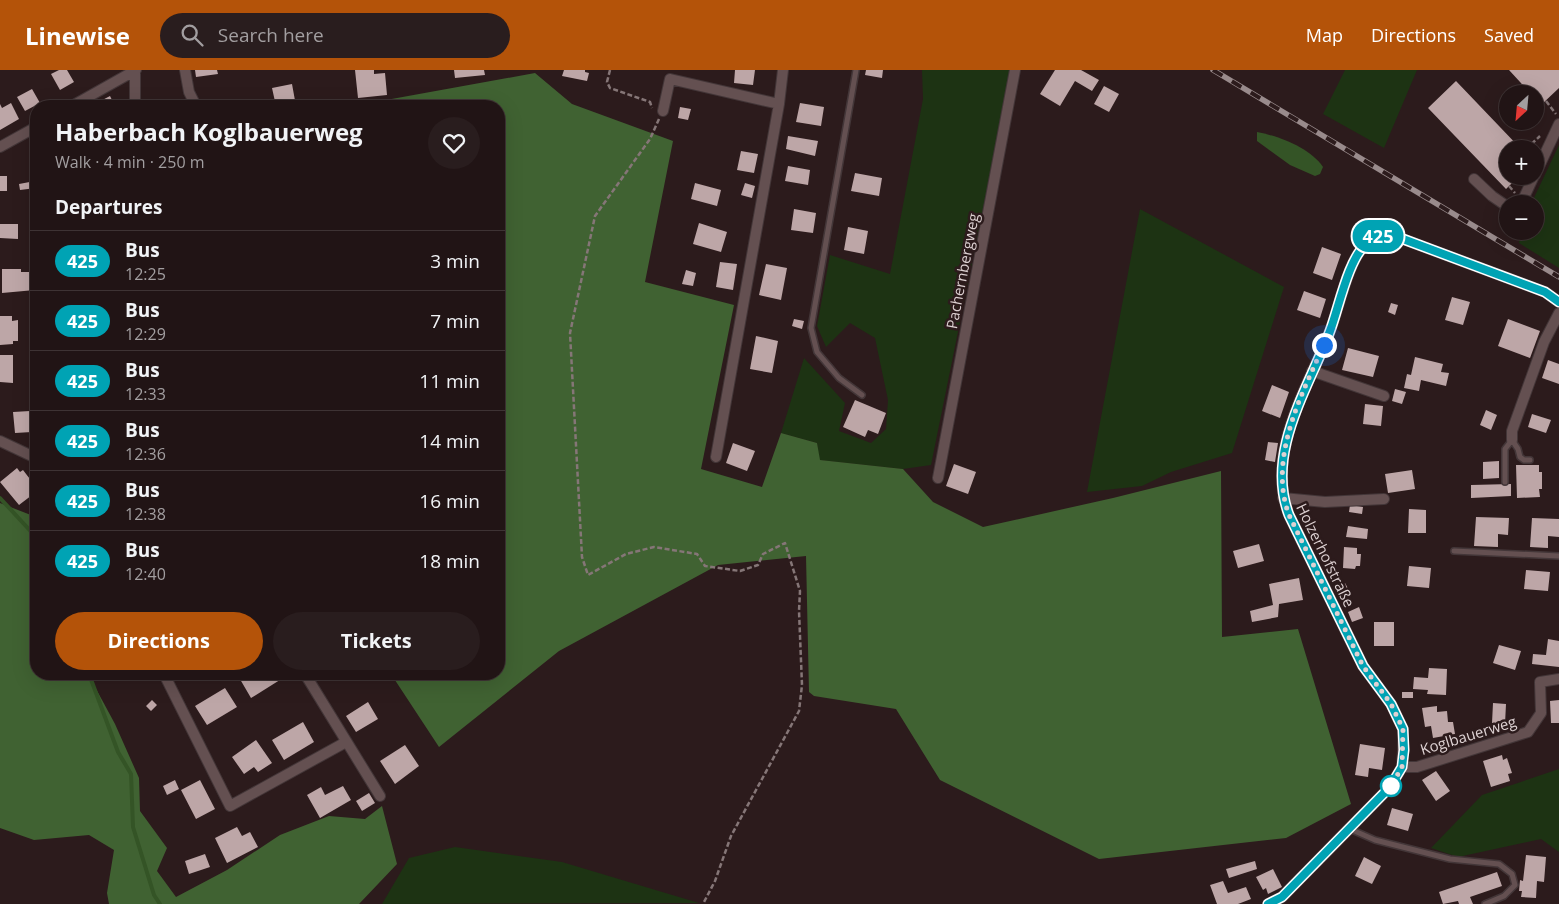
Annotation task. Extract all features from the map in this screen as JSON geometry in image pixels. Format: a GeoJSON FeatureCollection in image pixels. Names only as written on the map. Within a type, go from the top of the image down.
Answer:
{"type":"FeatureCollection","features":[{"type":"Feature","properties":{"kind":"street"},"geometry":{"type":"LineString","coordinates":[[82,100],[135,70],[135,100]]}},
{"type":"Feature","properties":{"kind":"street"},"geometry":{"type":"LineString","coordinates":[[185,70],[189,92],[193,100]]}},
{"type":"Feature","properties":{"kind":"street"},"geometry":{"type":"LineString","coordinates":[[716,457],[779,104],[783,70]]}},
{"type":"Feature","properties":{"kind":"street","name":"Pachernbergweg"},"geometry":{"type":"LineString","coordinates":[[938,478],[1015,70]]}},
{"type":"Feature","properties":{"kind":"street"},"geometry":{"type":"LineString","coordinates":[[663,111],[670,79],[779,104]]}},
{"type":"Feature","properties":{"kind":"street"},"geometry":{"type":"LineString","coordinates":[[1544,156],[1559,124]]}},
{"type":"Feature","properties":{"kind":"street"},"geometry":{"type":"LineString","coordinates":[[0,147],[30,130]]}},
{"type":"Feature","properties":{"kind":"street"},"geometry":{"type":"LineString","coordinates":[[1474,179],[1499,201]]}},
{"type":"Feature","properties":{"kind":"street","name":"Holzerhofstraße"},"geometry":{"type":"LineString","coordinates":[[1402,767],[1403,729],[1391,704],[1363,666],[1289,515],[1284,498],[1284,464],[1288,433],[1301,395],[1330,332],[1356,258],[1365,244],[1379,236],[1403,239],[1523,283],[1545,292],[1559,302]]}},
{"type":"Feature","properties":{"kind":"street"},"geometry":{"type":"LineString","coordinates":[[1512,440],[1512,431],[1541,351],[1559,313]]}},
{"type":"Feature","properties":{"kind":"street"},"geometry":{"type":"LineString","coordinates":[[1312,371],[1384,396]]}},
{"type":"Feature","properties":{"kind":"street"},"geometry":{"type":"LineString","coordinates":[[0,441],[30,455]]}},
{"type":"Feature","properties":{"kind":"street"},"geometry":{"type":"LineString","coordinates":[[1284,498],[1325,502],[1384,499]]}},
{"type":"Feature","properties":{"kind":"street","name":"Koglbauerweg"},"geometry":{"type":"LineString","coordinates":[[1402,767],[1417,766],[1528,732],[1541,713],[1540,682],[1559,679]]}},
{"type":"Feature","properties":{"kind":"street"},"geometry":{"type":"LineString","coordinates":[[167,680],[230,806],[346,742]]}},
{"type":"Feature","properties":{"kind":"street"},"geometry":{"type":"LineString","coordinates":[[309,680],[380,796]]}},
{"type":"Feature","properties":{"kind":"street"},"geometry":{"type":"LineString","coordinates":[[1268,904],[1284,900],[1390,787],[1402,767]]}},
{"type":"Feature","properties":{"kind":"lane"},"geometry":{"type":"LineString","coordinates":[[856,70],[811,328],[817,352],[839,378],[862,395]]}},
{"type":"Feature","properties":{"kind":"lane"},"geometry":{"type":"LineString","coordinates":[[1505,482],[1506,450],[1512,440],[1518,449],[1520,457],[1524,460],[1530,460]]}},
{"type":"Feature","properties":{"kind":"lane"},"geometry":{"type":"LineString","coordinates":[[1454,551],[1559,556]]}},
{"type":"Feature","properties":{"kind":"lane"},"geometry":{"type":"LineString","coordinates":[[1350,829],[1375,840],[1450,859],[1499,864],[1512,874],[1515,885],[1504,896],[1485,904]]}},
{"type":"Feature","properties":{"kind":"path"},"geometry":{"type":"LineString","coordinates":[[610,70],[607,82],[610,88],[650,102],[652,108]]}},
{"type":"Feature","properties":{"kind":"path"},"geometry":{"type":"LineString","coordinates":[[1546,101],[1559,116]]}},
{"type":"Feature","properties":{"kind":"path"},"geometry":{"type":"LineString","coordinates":[[663,111],[650,139],[595,216],[570,333],[582,557],[588,575],[626,554],[654,547],[696,554],[705,566],[740,571],[758,566],[763,554],[785,543],[800,591],[802,685],[799,711],[732,836],[715,881],[703,904]]}},
{"type":"Feature","properties":{"kind":"shaded area"},"geometry":{"type":"Polygon","coordinates":[[[922,70],[1011,70],[931,465],[903,469],[819,460],[817,443],[781,433],[804,358],[845,403],[839,431],[871,443],[886,429],[888,400],[875,338],[850,323],[826,347],[817,326],[830,255],[890,274],[923,99],[922,70]]]}},
{"type":"Feature","properties":{"kind":"shaded area"},"geometry":{"type":"Polygon","coordinates":[[[1345,70],[1417,70],[1384,148],[1323,114],[1345,70]]]}},
{"type":"Feature","properties":{"kind":"shaded area"},"geometry":{"type":"Polygon","coordinates":[[[535,73],[572,104],[673,141],[645,282],[734,305],[701,469],[762,487],[781,433],[817,443],[820,460],[903,469],[933,502],[983,527],[1113,498],[1221,471],[1222,637],[1298,629],[1351,804],[1286,838],[1099,859],[940,780],[896,709],[814,696],[809,692],[806,556],[718,565],[559,651],[439,747],[395,680],[505,680],[505,100],[386,100],[535,73]]]}},
{"type":"Feature","properties":{"kind":"shaded area"},"geometry":{"type":"Polygon","coordinates":[[[1257,132],[1275,136],[1310,154],[1323,167],[1320,174],[1315,176],[1290,165],[1257,141],[1257,132]]]}},
{"type":"Feature","properties":{"kind":"shaded area"},"geometry":{"type":"Polygon","coordinates":[[[1559,145],[1559,268],[1519,243],[1519,240],[1544,240],[1544,195],[1535,195],[1540,185],[1544,185],[1544,177],[1559,145]]]}},
{"type":"Feature","properties":{"kind":"shaded area"},"geometry":{"type":"Polygon","coordinates":[[[1140,209],[1284,287],[1232,453],[1171,472],[1142,486],[1087,492],[1140,209]]]}},
{"type":"Feature","properties":{"kind":"shaded area"},"geometry":{"type":"Polygon","coordinates":[[[0,503],[30,515],[30,680],[91,680],[115,724],[139,778],[140,811],[167,848],[157,871],[176,897],[227,870],[280,835],[329,816],[365,819],[382,806],[397,864],[359,904],[109,904],[107,893],[114,850],[89,835],[34,840],[0,828],[0,503]]]}},
{"type":"Feature","properties":{"kind":"shaded area"},"geometry":{"type":"Polygon","coordinates":[[[1559,769],[1559,852],[1541,839],[1458,857],[1431,848],[1482,795],[1559,769]]]}},
{"type":"Feature","properties":{"kind":"shaded area"},"geometry":{"type":"Polygon","coordinates":[[[455,847],[562,862],[699,903],[382,904],[409,858],[455,847]]]}},
{"type":"Feature","properties":{"kind":"building"},"geometry":{"type":"Polygon","coordinates":[[[59,70],[67,70],[74,82],[60,90],[51,74],[59,70]]]}},
{"type":"Feature","properties":{"kind":"building"},"geometry":{"type":"Polygon","coordinates":[[[195,70],[217,70],[218,74],[196,77],[195,70]]]}},
{"type":"Feature","properties":{"kind":"building"},"geometry":{"type":"Polygon","coordinates":[[[355,70],[374,70],[374,74],[385,73],[387,95],[358,98],[355,70]]]}},
{"type":"Feature","properties":{"kind":"building"},"geometry":{"type":"Polygon","coordinates":[[[454,70],[484,70],[485,75],[455,78],[454,70]]]}},
{"type":"Feature","properties":{"kind":"building"},"geometry":{"type":"Polygon","coordinates":[[[564,70],[585,70],[585,72],[589,73],[587,81],[562,76],[564,70]]]}},
{"type":"Feature","properties":{"kind":"building"},"geometry":{"type":"Polygon","coordinates":[[[735,70],[755,70],[753,85],[734,83],[735,70]]]}},
{"type":"Feature","properties":{"kind":"building"},"geometry":{"type":"Polygon","coordinates":[[[866,70],[883,70],[882,78],[865,75],[866,70]]]}},
{"type":"Feature","properties":{"kind":"building"},"geometry":{"type":"Polygon","coordinates":[[[1055,70],[1081,70],[1099,80],[1092,91],[1075,81],[1060,106],[1040,94],[1055,70]]]}},
{"type":"Feature","properties":{"kind":"building"},"geometry":{"type":"Polygon","coordinates":[[[1509,70],[1559,70],[1559,88],[1544,102],[1544,85],[1523,85],[1509,70]]]}},
{"type":"Feature","properties":{"kind":"building"},"geometry":{"type":"Polygon","coordinates":[[[1456,81],[1499,126],[1499,130],[1503,130],[1512,140],[1499,140],[1499,182],[1428,108],[1456,81]]]}},
{"type":"Feature","properties":{"kind":"building"},"geometry":{"type":"Polygon","coordinates":[[[292,84],[295,100],[275,100],[272,88],[292,84]]]}},
{"type":"Feature","properties":{"kind":"building"},"geometry":{"type":"Polygon","coordinates":[[[1104,86],[1119,94],[1109,112],[1094,104],[1104,86]]]}},
{"type":"Feature","properties":{"kind":"building"},"geometry":{"type":"Polygon","coordinates":[[[32,89],[38,100],[30,100],[30,108],[25,111],[17,97],[32,89]]]}},
{"type":"Feature","properties":{"kind":"building"},"geometry":{"type":"Polygon","coordinates":[[[110,96],[112,100],[102,100],[110,96]]]}},
{"type":"Feature","properties":{"kind":"building"},"geometry":{"type":"Polygon","coordinates":[[[11,103],[19,119],[0,130],[0,104],[2,108],[11,103]]]}},
{"type":"Feature","properties":{"kind":"building"},"geometry":{"type":"Polygon","coordinates":[[[800,103],[824,107],[821,126],[796,122],[800,103]]]}},
{"type":"Feature","properties":{"kind":"building"},"geometry":{"type":"Polygon","coordinates":[[[680,107],[691,109],[688,120],[678,118],[680,107]]]}},
{"type":"Feature","properties":{"kind":"building"},"geometry":{"type":"Polygon","coordinates":[[[788,136],[818,141],[815,156],[786,149],[788,136]]]}},
{"type":"Feature","properties":{"kind":"building"},"geometry":{"type":"Polygon","coordinates":[[[741,151],[758,154],[754,173],[737,170],[741,151]]]}},
{"type":"Feature","properties":{"kind":"building"},"geometry":{"type":"Polygon","coordinates":[[[788,166],[810,170],[808,185],[785,181],[788,166]]]}},
{"type":"Feature","properties":{"kind":"building"},"geometry":{"type":"Polygon","coordinates":[[[855,173],[882,178],[879,196],[851,191],[855,173]]]}},
{"type":"Feature","properties":{"kind":"building"},"geometry":{"type":"Polygon","coordinates":[[[0,176],[7,176],[7,191],[0,191],[0,176]]]}},
{"type":"Feature","properties":{"kind":"building"},"geometry":{"type":"Polygon","coordinates":[[[30,182],[30,189],[20,190],[19,184],[30,182]]]}},
{"type":"Feature","properties":{"kind":"building"},"geometry":{"type":"Polygon","coordinates":[[[695,183],[721,190],[717,206],[691,199],[695,183]]]}},
{"type":"Feature","properties":{"kind":"building"},"geometry":{"type":"Polygon","coordinates":[[[745,183],[755,186],[752,198],[741,195],[745,183]]]}},
{"type":"Feature","properties":{"kind":"building"},"geometry":{"type":"Polygon","coordinates":[[[1502,185],[1510,185],[1506,189],[1502,185]]]}},
{"type":"Feature","properties":{"kind":"building"},"geometry":{"type":"Polygon","coordinates":[[[794,209],[816,213],[813,233],[791,230],[794,209]]]}},
{"type":"Feature","properties":{"kind":"building"},"geometry":{"type":"Polygon","coordinates":[[[699,223],[727,232],[721,252],[693,244],[699,223]]]}},
{"type":"Feature","properties":{"kind":"building"},"geometry":{"type":"Polygon","coordinates":[[[0,224],[18,224],[18,239],[0,238],[0,224]]]}},
{"type":"Feature","properties":{"kind":"building"},"geometry":{"type":"Polygon","coordinates":[[[848,227],[868,231],[864,254],[844,250],[848,227]]]}},
{"type":"Feature","properties":{"kind":"building"},"geometry":{"type":"Polygon","coordinates":[[[1322,247],[1341,254],[1332,280],[1313,273],[1322,247]]]}},
{"type":"Feature","properties":{"kind":"building"},"geometry":{"type":"Polygon","coordinates":[[[720,262],[737,264],[733,290],[716,287],[720,262]]]}},
{"type":"Feature","properties":{"kind":"building"},"geometry":{"type":"Polygon","coordinates":[[[766,264],[787,268],[781,300],[759,295],[766,264]]]}},
{"type":"Feature","properties":{"kind":"building"},"geometry":{"type":"Polygon","coordinates":[[[2,269],[21,269],[21,272],[30,272],[30,290],[2,293],[2,269]]]}},
{"type":"Feature","properties":{"kind":"building"},"geometry":{"type":"Polygon","coordinates":[[[686,270],[696,273],[693,286],[682,284],[686,270]]]}},
{"type":"Feature","properties":{"kind":"building"},"geometry":{"type":"Polygon","coordinates":[[[1304,291],[1326,299],[1320,318],[1297,310],[1304,291]]]}},
{"type":"Feature","properties":{"kind":"building"},"geometry":{"type":"Polygon","coordinates":[[[1452,297],[1470,302],[1463,325],[1445,320],[1452,297]]]}},
{"type":"Feature","properties":{"kind":"building"},"geometry":{"type":"Polygon","coordinates":[[[1391,303],[1398,305],[1395,315],[1388,312],[1391,303]]]}},
{"type":"Feature","properties":{"kind":"building"},"geometry":{"type":"Polygon","coordinates":[[[0,316],[12,316],[12,321],[18,320],[18,341],[13,341],[13,344],[0,345],[0,316]]]}},
{"type":"Feature","properties":{"kind":"building"},"geometry":{"type":"Polygon","coordinates":[[[794,319],[804,321],[802,329],[792,326],[794,319]]]}},
{"type":"Feature","properties":{"kind":"building"},"geometry":{"type":"Polygon","coordinates":[[[1508,319],[1540,331],[1530,358],[1498,346],[1508,319]]]}},
{"type":"Feature","properties":{"kind":"building"},"geometry":{"type":"Polygon","coordinates":[[[756,336],[778,341],[772,373],[750,369],[756,336]]]}},
{"type":"Feature","properties":{"kind":"building"},"geometry":{"type":"Polygon","coordinates":[[[1348,348],[1379,356],[1373,377],[1342,370],[1348,348]]]}},
{"type":"Feature","properties":{"kind":"building"},"geometry":{"type":"Polygon","coordinates":[[[0,355],[13,355],[13,383],[0,382],[0,355]]]}},
{"type":"Feature","properties":{"kind":"building"},"geometry":{"type":"Polygon","coordinates":[[[1415,357],[1443,364],[1441,372],[1449,373],[1446,386],[1421,380],[1419,391],[1404,388],[1407,374],[1411,375],[1415,357]]]}},
{"type":"Feature","properties":{"kind":"building"},"geometry":{"type":"Polygon","coordinates":[[[1548,360],[1559,364],[1559,384],[1542,378],[1548,360]]]}},
{"type":"Feature","properties":{"kind":"building"},"geometry":{"type":"Polygon","coordinates":[[[1272,385],[1289,392],[1280,418],[1262,411],[1272,385]]]}},
{"type":"Feature","properties":{"kind":"building"},"geometry":{"type":"Polygon","coordinates":[[[1395,389],[1406,392],[1402,404],[1392,401],[1395,389]]]}},
{"type":"Feature","properties":{"kind":"building"},"geometry":{"type":"Polygon","coordinates":[[[855,400],[886,413],[878,434],[868,430],[865,437],[843,427],[855,400]]]}},
{"type":"Feature","properties":{"kind":"building"},"geometry":{"type":"Polygon","coordinates":[[[1365,404],[1383,406],[1381,426],[1363,424],[1365,404]]]}},
{"type":"Feature","properties":{"kind":"building"},"geometry":{"type":"Polygon","coordinates":[[[1486,410],[1497,415],[1491,430],[1480,425],[1486,410]]]}},
{"type":"Feature","properties":{"kind":"building"},"geometry":{"type":"Polygon","coordinates":[[[30,411],[30,432],[15,433],[13,412],[30,411]]]}},
{"type":"Feature","properties":{"kind":"building"},"geometry":{"type":"Polygon","coordinates":[[[1532,414],[1551,420],[1546,433],[1528,427],[1532,414]]]}},
{"type":"Feature","properties":{"kind":"building"},"geometry":{"type":"Polygon","coordinates":[[[1268,442],[1278,443],[1275,462],[1265,460],[1268,442]]]}},
{"type":"Feature","properties":{"kind":"building"},"geometry":{"type":"Polygon","coordinates":[[[733,443],[755,451],[747,471],[726,463],[733,443]]]}},
{"type":"Feature","properties":{"kind":"building"},"geometry":{"type":"Polygon","coordinates":[[[1499,461],[1499,478],[1483,479],[1483,462],[1499,461]]]}},
{"type":"Feature","properties":{"kind":"building"},"geometry":{"type":"Polygon","coordinates":[[[954,464],[976,472],[968,494],[946,486],[954,464]]]}},
{"type":"Feature","properties":{"kind":"building"},"geometry":{"type":"Polygon","coordinates":[[[1516,465],[1539,465],[1539,472],[1542,472],[1542,489],[1539,489],[1540,497],[1517,498],[1516,465]]]}},
{"type":"Feature","properties":{"kind":"building"},"geometry":{"type":"Polygon","coordinates":[[[17,468],[20,472],[23,470],[30,479],[30,497],[19,505],[0,482],[17,468]]]}},
{"type":"Feature","properties":{"kind":"building"},"geometry":{"type":"Polygon","coordinates":[[[1412,470],[1415,489],[1388,493],[1385,474],[1412,470]]]}},
{"type":"Feature","properties":{"kind":"building"},"geometry":{"type":"Polygon","coordinates":[[[1511,484],[1511,496],[1471,498],[1471,485],[1511,484]]]}},
{"type":"Feature","properties":{"kind":"building"},"geometry":{"type":"Polygon","coordinates":[[[1350,505],[1363,507],[1362,514],[1349,512],[1350,505]]]}},
{"type":"Feature","properties":{"kind":"building"},"geometry":{"type":"Polygon","coordinates":[[[1409,509],[1426,510],[1426,533],[1408,533],[1409,509]]]}},
{"type":"Feature","properties":{"kind":"building"},"geometry":{"type":"Polygon","coordinates":[[[1476,517],[1509,518],[1508,535],[1498,534],[1498,547],[1474,546],[1476,517]]]}},
{"type":"Feature","properties":{"kind":"building"},"geometry":{"type":"Polygon","coordinates":[[[1532,518],[1559,519],[1559,537],[1548,536],[1548,548],[1530,547],[1532,518]]]}},
{"type":"Feature","properties":{"kind":"building"},"geometry":{"type":"Polygon","coordinates":[[[1348,526],[1368,529],[1367,539],[1346,537],[1348,526]]]}},
{"type":"Feature","properties":{"kind":"building"},"geometry":{"type":"Polygon","coordinates":[[[1259,544],[1264,561],[1238,568],[1233,551],[1259,544]]]}},
{"type":"Feature","properties":{"kind":"building"},"geometry":{"type":"Polygon","coordinates":[[[1344,547],[1357,548],[1357,554],[1361,554],[1360,566],[1356,566],[1355,569],[1343,568],[1344,547]]]}},
{"type":"Feature","properties":{"kind":"building"},"geometry":{"type":"Polygon","coordinates":[[[1409,566],[1431,568],[1429,588],[1407,586],[1409,566]]]}},
{"type":"Feature","properties":{"kind":"building"},"geometry":{"type":"Polygon","coordinates":[[[1526,570],[1550,572],[1548,591],[1524,589],[1526,570]]]}},
{"type":"Feature","properties":{"kind":"building"},"geometry":{"type":"Polygon","coordinates":[[[1299,578],[1303,600],[1279,604],[1278,617],[1252,622],[1250,611],[1273,605],[1269,584],[1299,578]]]}},
{"type":"Feature","properties":{"kind":"building"},"geometry":{"type":"Polygon","coordinates":[[[1345,583],[1351,594],[1341,599],[1335,588],[1345,583]]]}},
{"type":"Feature","properties":{"kind":"building"},"geometry":{"type":"Polygon","coordinates":[[[1359,607],[1363,618],[1352,622],[1348,612],[1359,607]]]}},
{"type":"Feature","properties":{"kind":"building"},"geometry":{"type":"Polygon","coordinates":[[[1374,622],[1394,622],[1394,646],[1374,646],[1374,622]]]}},
{"type":"Feature","properties":{"kind":"building"},"geometry":{"type":"Polygon","coordinates":[[[1548,639],[1559,641],[1559,667],[1532,664],[1533,654],[1546,655],[1548,639]]]}},
{"type":"Feature","properties":{"kind":"building"},"geometry":{"type":"Polygon","coordinates":[[[1499,645],[1521,651],[1515,670],[1493,663],[1499,645]]]}},
{"type":"Feature","properties":{"kind":"building"},"geometry":{"type":"Polygon","coordinates":[[[1429,668],[1447,669],[1446,695],[1427,694],[1428,690],[1413,689],[1414,677],[1428,678],[1429,668]]]}},
{"type":"Feature","properties":{"kind":"building"},"geometry":{"type":"Polygon","coordinates":[[[240,680],[280,680],[251,698],[240,680]]]}},
{"type":"Feature","properties":{"kind":"building"},"geometry":{"type":"Polygon","coordinates":[[[225,688],[237,707],[207,725],[195,706],[225,688]]]}},
{"type":"Feature","properties":{"kind":"building"},"geometry":{"type":"Polygon","coordinates":[[[1402,692],[1413,692],[1413,698],[1402,698],[1402,692]]]}},
{"type":"Feature","properties":{"kind":"building"},"geometry":{"type":"Polygon","coordinates":[[[152,700],[157,705],[151,711],[146,706],[152,700]]]}},
{"type":"Feature","properties":{"kind":"building"},"geometry":{"type":"Polygon","coordinates":[[[1559,700],[1559,723],[1551,723],[1550,701],[1559,700]]]}},
{"type":"Feature","properties":{"kind":"building"},"geometry":{"type":"Polygon","coordinates":[[[368,702],[378,719],[356,732],[346,716],[368,702]]]}},
{"type":"Feature","properties":{"kind":"building"},"geometry":{"type":"Polygon","coordinates":[[[1493,703],[1506,704],[1505,724],[1492,723],[1493,703]]]}},
{"type":"Feature","properties":{"kind":"building"},"geometry":{"type":"Polygon","coordinates":[[[1437,706],[1437,712],[1447,711],[1448,722],[1453,722],[1455,734],[1433,738],[1431,726],[1425,727],[1422,708],[1437,706]]]}},
{"type":"Feature","properties":{"kind":"building"},"geometry":{"type":"Polygon","coordinates":[[[303,722],[314,742],[284,760],[272,740],[303,722]]]}},
{"type":"Feature","properties":{"kind":"building"},"geometry":{"type":"Polygon","coordinates":[[[256,740],[272,763],[258,772],[254,767],[244,774],[232,757],[256,740]]]}},
{"type":"Feature","properties":{"kind":"building"},"geometry":{"type":"Polygon","coordinates":[[[1360,744],[1385,748],[1382,770],[1369,768],[1368,777],[1355,775],[1360,744]]]}},
{"type":"Feature","properties":{"kind":"building"},"geometry":{"type":"Polygon","coordinates":[[[405,745],[419,766],[395,784],[380,761],[405,745]]]}},
{"type":"Feature","properties":{"kind":"building"},"geometry":{"type":"Polygon","coordinates":[[[1502,755],[1503,760],[1507,758],[1512,773],[1508,774],[1510,781],[1491,787],[1483,761],[1502,755]]]}},
{"type":"Feature","properties":{"kind":"building"},"geometry":{"type":"Polygon","coordinates":[[[1436,771],[1450,791],[1436,801],[1422,780],[1436,771]]]}},
{"type":"Feature","properties":{"kind":"building"},"geometry":{"type":"Polygon","coordinates":[[[175,780],[179,789],[167,795],[163,786],[175,780]]]}},
{"type":"Feature","properties":{"kind":"building"},"geometry":{"type":"Polygon","coordinates":[[[200,780],[215,809],[196,819],[181,790],[200,780]]]}},
{"type":"Feature","properties":{"kind":"building"},"geometry":{"type":"Polygon","coordinates":[[[343,786],[351,800],[320,818],[307,795],[321,787],[325,795],[343,786]]]}},
{"type":"Feature","properties":{"kind":"building"},"geometry":{"type":"Polygon","coordinates":[[[369,793],[375,803],[362,811],[356,801],[369,793]]]}},
{"type":"Feature","properties":{"kind":"building"},"geometry":{"type":"Polygon","coordinates":[[[1392,808],[1413,814],[1408,831],[1387,825],[1392,808]]]}},
{"type":"Feature","properties":{"kind":"building"},"geometry":{"type":"Polygon","coordinates":[[[237,827],[242,836],[250,832],[258,847],[227,863],[215,838],[237,827]]]}},
{"type":"Feature","properties":{"kind":"building"},"geometry":{"type":"Polygon","coordinates":[[[205,854],[210,867],[189,874],[185,861],[205,854]]]}},
{"type":"Feature","properties":{"kind":"building"},"geometry":{"type":"Polygon","coordinates":[[[1526,855],[1546,857],[1544,882],[1537,881],[1536,898],[1521,897],[1522,891],[1519,891],[1520,880],[1523,881],[1526,855]]]}},
{"type":"Feature","properties":{"kind":"building"},"geometry":{"type":"Polygon","coordinates":[[[1364,857],[1381,866],[1372,884],[1355,876],[1364,857]]]}},
{"type":"Feature","properties":{"kind":"building"},"geometry":{"type":"Polygon","coordinates":[[[1255,861],[1257,869],[1229,878],[1226,869],[1255,861]]]}},
{"type":"Feature","properties":{"kind":"building"},"geometry":{"type":"Polygon","coordinates":[[[1273,869],[1282,887],[1268,894],[1266,888],[1263,890],[1256,877],[1273,869]]]}},
{"type":"Feature","properties":{"kind":"building"},"geometry":{"type":"Polygon","coordinates":[[[1497,872],[1502,886],[1470,897],[1473,904],[1459,904],[1458,901],[1443,904],[1439,892],[1497,872]]]}},
{"type":"Feature","properties":{"kind":"building"},"geometry":{"type":"Polygon","coordinates":[[[1223,881],[1228,893],[1246,887],[1251,899],[1238,904],[1217,904],[1210,885],[1223,881]]]}},
{"type":"Feature","properties":{"kind":"waterway"},"geometry":{"type":"LineString","coordinates":[[0,498],[30,530]]}},
{"type":"Feature","properties":{"kind":"waterway"},"geometry":{"type":"LineString","coordinates":[[91,680],[118,752],[131,774],[133,827],[154,895],[160,904]]}},
{"type":"Feature","properties":{"kind":"railway"},"geometry":{"type":"LineString","coordinates":[[1213,70],[1559,277]]}},
{"type":"Feature","properties":{"kind":"bus line","name":"425"},"geometry":{"type":"LineString","coordinates":[[1268,904],[1282,897],[1350,829],[1390,787],[1402,767],[1404,750],[1403,729],[1391,704],[1363,666],[1289,515],[1282,490],[1288,433],[1301,395],[1330,332],[1356,258],[1365,244],[1379,236],[1403,239],[1545,292],[1559,302]]}},
{"type":"Feature","properties":{"kind":"route"},"geometry":{"type":"LineString","coordinates":[[1324,345],[1301,395],[1288,433],[1282,490],[1289,515],[1363,666],[1391,704],[1403,729],[1404,750],[1402,767],[1391,786]]}}]}
